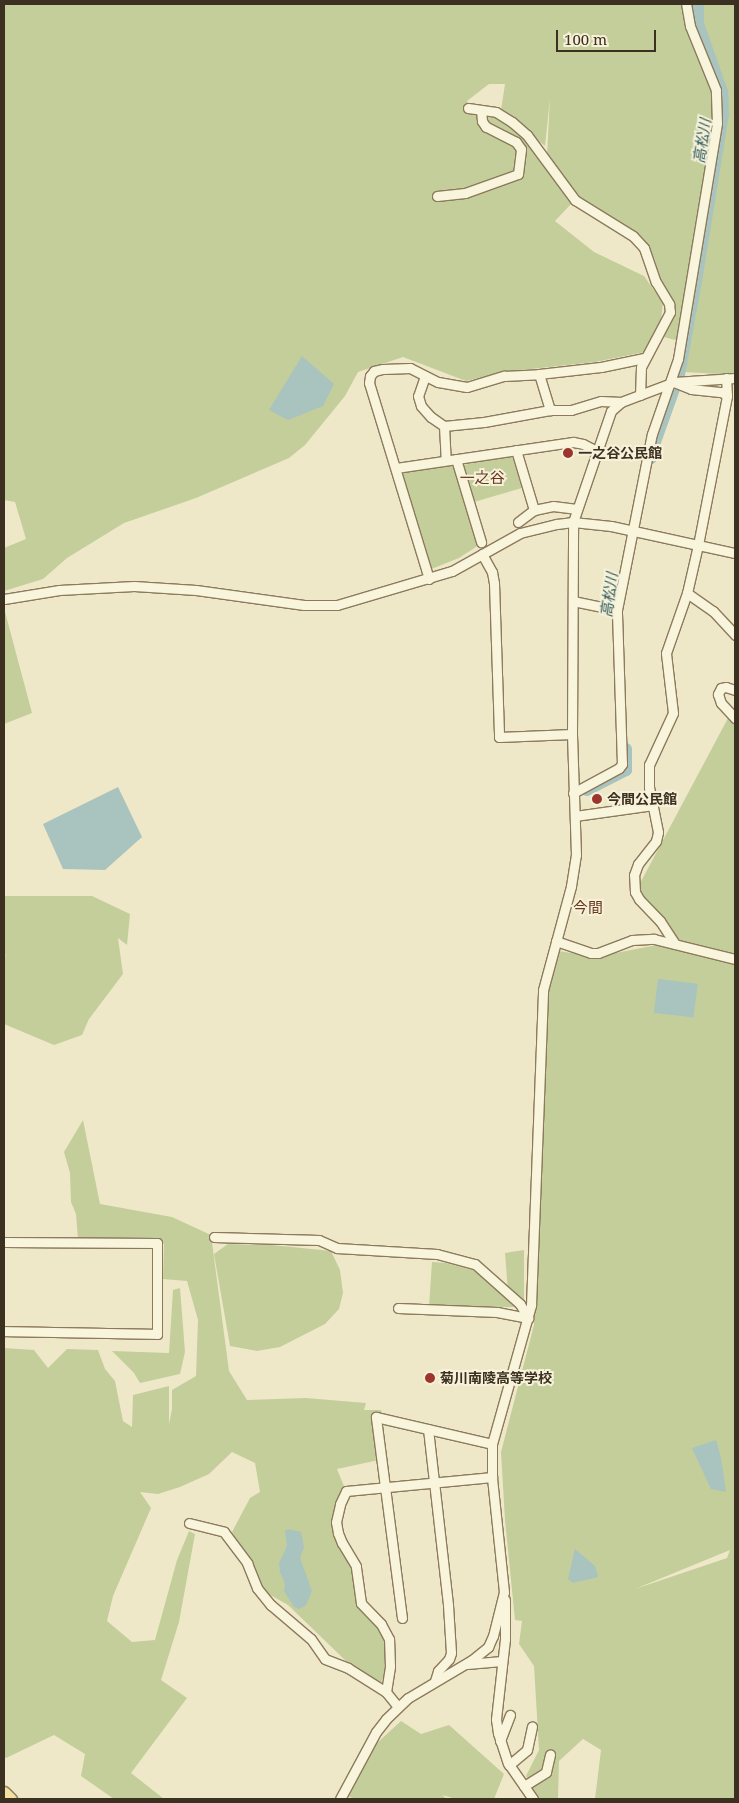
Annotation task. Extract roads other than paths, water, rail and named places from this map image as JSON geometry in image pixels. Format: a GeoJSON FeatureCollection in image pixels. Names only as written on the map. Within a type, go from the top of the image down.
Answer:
{"type":"FeatureCollection","features":[{"type":"Feature","properties":{"kind":"main road"},"geometry":{"type":"LineString","coordinates":[[4,1792],[11,1799]]}},
{"type":"Feature","properties":{"kind":"street"},"geometry":{"type":"LineString","coordinates":[[574,793],[619,768],[622,764],[617,610],[636,532],[652,434],[678,359],[718,110],[716,90],[690,26],[686,4]]}},
{"type":"Feature","properties":{"kind":"street"},"geometry":{"type":"LineString","coordinates":[[468,108],[496,112],[512,122],[527,135],[575,200],[633,236],[644,248],[656,282],[669,304],[670,312],[644,358],[641,367],[640,395]]}},
{"type":"Feature","properties":{"kind":"street"},"geometry":{"type":"LineString","coordinates":[[437,196],[465,193],[518,174],[521,149],[516,142],[486,127],[482,121],[481,110]]}},
{"type":"Feature","properties":{"kind":"street"},"geometry":{"type":"LineString","coordinates":[[429,579],[369,383],[370,376],[374,371],[410,368],[438,382],[467,387],[504,376],[601,367],[644,358]]}},
{"type":"Feature","properties":{"kind":"street"},"geometry":{"type":"LineString","coordinates":[[539,374],[550,410]]}},
{"type":"Feature","properties":{"kind":"street"},"geometry":{"type":"LineString","coordinates":[[425,376],[418,396],[421,406],[431,417],[444,426],[484,422],[550,410],[571,410],[601,401],[621,402],[671,383],[731,378],[687,593],[668,643],[667,664],[673,713],[649,765],[649,786],[658,832],[656,841],[638,864],[634,875],[634,884],[639,899],[660,921],[675,944]]}},
{"type":"Feature","properties":{"kind":"street"},"geometry":{"type":"LineString","coordinates":[[671,383],[691,389],[722,392],[727,396]]}},
{"type":"Feature","properties":{"kind":"street"},"geometry":{"type":"LineString","coordinates":[[533,1799],[510,1765],[500,1741],[496,1719],[506,1619],[492,1477],[492,1444],[531,1305],[543,990],[574,870],[575,816],[572,734],[573,522],[596,451],[612,411],[621,402]]}},
{"type":"Feature","properties":{"kind":"street"},"geometry":{"type":"LineString","coordinates":[[444,426],[451,460],[481,542]]}},
{"type":"Feature","properties":{"kind":"street"},"geometry":{"type":"LineString","coordinates":[[396,468],[573,442],[583,444],[596,451]]}},
{"type":"Feature","properties":{"kind":"street"},"geometry":{"type":"LineString","coordinates":[[516,450],[534,510]]}},
{"type":"Feature","properties":{"kind":"street"},"geometry":{"type":"LineString","coordinates":[[518,522],[534,510],[553,506],[577,509]]}},
{"type":"Feature","properties":{"kind":"street"},"geometry":{"type":"LineString","coordinates":[[4,599],[59,590],[134,586],[196,590],[304,605],[337,605],[452,572],[520,533],[573,522],[636,532],[735,553]]}},
{"type":"Feature","properties":{"kind":"street"},"geometry":{"type":"LineString","coordinates":[[482,554],[492,572],[494,582],[499,737],[572,734]]}},
{"type":"Feature","properties":{"kind":"street"},"geometry":{"type":"LineString","coordinates":[[687,593],[713,611],[735,635]]}},
{"type":"Feature","properties":{"kind":"street"},"geometry":{"type":"LineString","coordinates":[[573,601],[617,610]]}},
{"type":"Feature","properties":{"kind":"street"},"geometry":{"type":"LineString","coordinates":[[735,690],[726,687],[720,688],[718,694],[721,702],[735,718]]}},
{"type":"Feature","properties":{"kind":"street"},"geometry":{"type":"LineString","coordinates":[[575,816],[653,805]]}},
{"type":"Feature","properties":{"kind":"street"},"geometry":{"type":"LineString","coordinates":[[556,941],[591,953],[598,953],[632,940],[654,939],[735,959]]}},
{"type":"Feature","properties":{"kind":"street"},"geometry":{"type":"LineString","coordinates":[[214,1237],[319,1240],[337,1248],[437,1254],[475,1264],[520,1304],[528,1318]]}},
{"type":"Feature","properties":{"kind":"street"},"geometry":{"type":"LineString","coordinates":[[4,1242],[157,1243],[157,1334],[4,1332]]}},
{"type":"Feature","properties":{"kind":"street"},"geometry":{"type":"LineString","coordinates":[[398,1308],[497,1312],[528,1318]]}},
{"type":"Feature","properties":{"kind":"street"},"geometry":{"type":"LineString","coordinates":[[402,1618],[376,1417],[492,1444]]}},
{"type":"Feature","properties":{"kind":"street"},"geometry":{"type":"LineString","coordinates":[[428,1429],[448,1605],[451,1653],[449,1659],[438,1671],[435,1681]]}},
{"type":"Feature","properties":{"kind":"street"},"geometry":{"type":"LineString","coordinates":[[386,1692],[390,1666],[389,1639],[381,1624],[370,1615],[361,1603],[356,1566],[342,1543],[336,1522],[340,1504],[346,1491],[492,1477]]}},
{"type":"Feature","properties":{"kind":"street"},"geometry":{"type":"LineString","coordinates":[[189,1523],[224,1532],[247,1563],[257,1588],[271,1604],[311,1639],[325,1659],[348,1668],[386,1692],[398,1707]]}},
{"type":"Feature","properties":{"kind":"street"},"geometry":{"type":"LineString","coordinates":[[340,1799],[376,1732],[398,1707],[435,1681],[465,1664],[488,1646],[493,1636],[504,1592]]}},
{"type":"Feature","properties":{"kind":"street"},"geometry":{"type":"LineString","coordinates":[[465,1664],[502,1661]]}},
{"type":"Feature","properties":{"kind":"street"},"geometry":{"type":"LineString","coordinates":[[500,1741],[510,1715]]}},
{"type":"Feature","properties":{"kind":"street"},"geometry":{"type":"LineString","coordinates":[[510,1765],[527,1750],[532,1727]]}},
{"type":"Feature","properties":{"kind":"street"},"geometry":{"type":"LineString","coordinates":[[524,1786],[546,1772],[550,1754]]}},
{"type":"Feature","properties":{"kind":"water"},"geometry":{"type":"Polygon","coordinates":[[[302,356],[334,384],[323,406],[288,420],[269,410],[302,356]]]}},
{"type":"Feature","properties":{"kind":"water"},"geometry":{"type":"Polygon","coordinates":[[[118,787],[142,837],[105,870],[63,869],[43,824],[118,787]]]}},
{"type":"Feature","properties":{"kind":"water"},"geometry":{"type":"Polygon","coordinates":[[[658,979],[698,984],[694,1018],[654,1013],[658,979]]]}},
{"type":"Feature","properties":{"kind":"water"},"geometry":{"type":"Polygon","coordinates":[[[716,1440],[721,1458],[726,1492],[711,1489],[692,1448],[716,1440]]]}},
{"type":"Feature","properties":{"kind":"water"},"geometry":{"type":"Polygon","coordinates":[[[288,1529],[301,1532],[304,1547],[300,1558],[312,1591],[306,1605],[299,1609],[294,1607],[284,1591],[285,1584],[280,1572],[279,1563],[287,1546],[285,1531],[288,1529]]]}},
{"type":"Feature","properties":{"kind":"water"},"geometry":{"type":"Polygon","coordinates":[[[575,1549],[595,1566],[598,1577],[573,1583],[568,1579],[575,1549]]]}},
{"type":"Feature","properties":{"kind":"waterway","name":"高松川"},"geometry":{"type":"LineString","coordinates":[[695,287],[723,115],[722,92],[698,24],[698,4]]}},
{"type":"Feature","properties":{"kind":"waterway","name":"高松川"},"geometry":{"type":"LineString","coordinates":[[679,375],[694,292]]}},
{"type":"Feature","properties":{"kind":"waterway","name":"高松川"},"geometry":{"type":"LineString","coordinates":[[651,458],[675,386]]}},
{"type":"Feature","properties":{"kind":"waterway","name":"高松川"},"geometry":{"type":"LineString","coordinates":[[587,790],[626,770],[626,749]]}},
{"type":"Feature","properties":{"kind":"place","name":"一之谷公民館"},"geometry":{"type":"Point","coordinates":[568,453]}},
{"type":"Feature","properties":{"kind":"place","name":"今間公民館"},"geometry":{"type":"Point","coordinates":[597,799]}},
{"type":"Feature","properties":{"kind":"place","name":"菊川南陵高等学校"},"geometry":{"type":"Point","coordinates":[430,1378]}},
{"type":"Feature","properties":{"kind":"district","name":"一之谷"},"geometry":{"type":"Point","coordinates":[482,478]}},
{"type":"Feature","properties":{"kind":"district","name":"今間"},"geometry":{"type":"Point","coordinates":[588,908]}}]}
